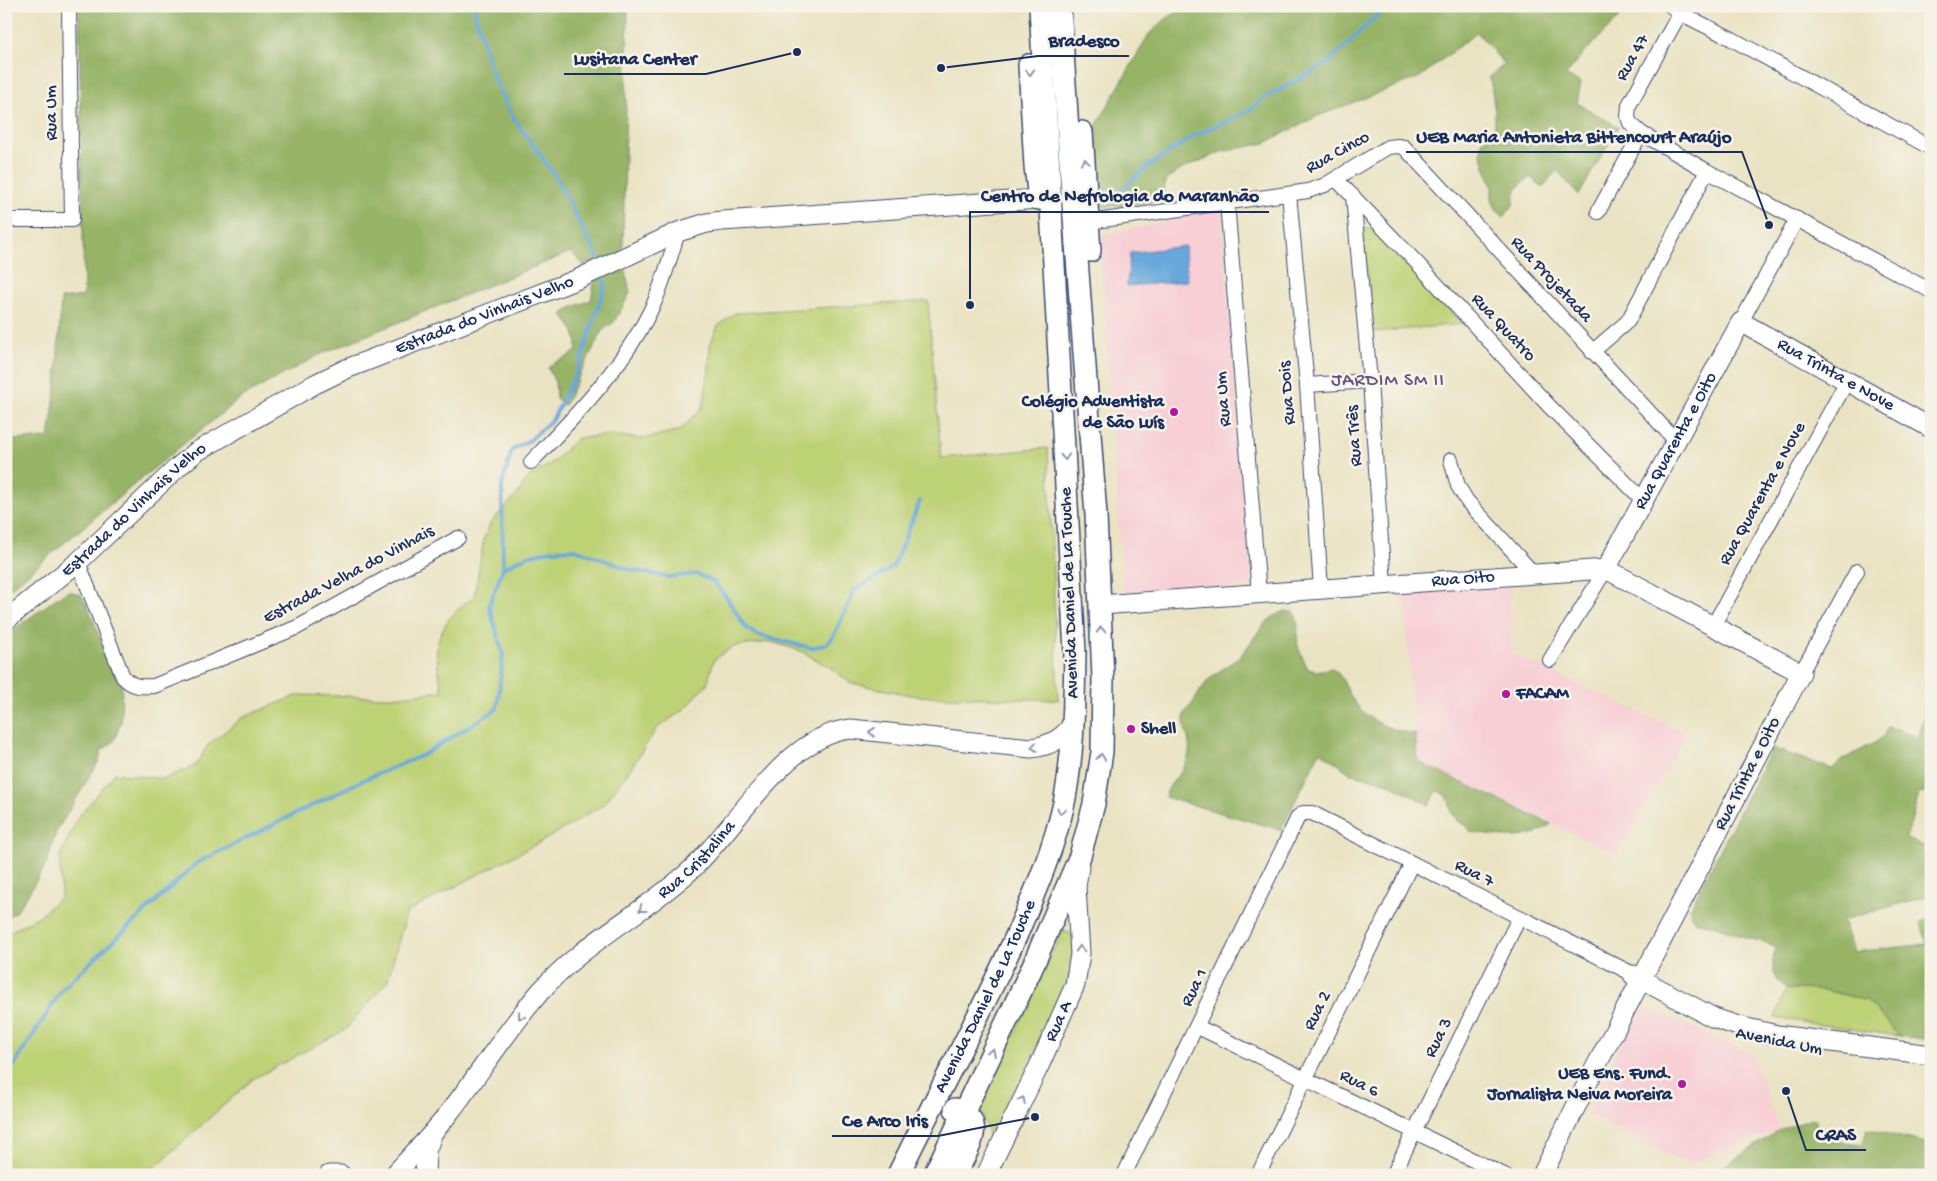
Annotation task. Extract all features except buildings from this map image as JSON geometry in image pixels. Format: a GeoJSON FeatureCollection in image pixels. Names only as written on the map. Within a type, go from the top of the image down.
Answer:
{"type":"FeatureCollection","features":[{"type":"Feature","properties":{"kind":"main road"},"geometry":{"type":"LineString","coordinates":[[1026,6],[1035,166],[1058,338]]}},
{"type":"Feature","properties":{"kind":"main road","name":"Avenida Daniel de La Touche"},"geometry":{"type":"LineString","coordinates":[[934,1175],[1031,970],[1080,856],[1094,804],[1102,752],[1103,678],[1090,421],[1040,6]]}},
{"type":"Feature","properties":{"kind":"main road","name":"Avenida Daniel de La Touche"},"geometry":{"type":"LineString","coordinates":[[898,1175],[928,1112],[988,997],[1029,907],[1044,869],[1064,802],[1073,723],[1076,652],[1058,338],[1061,176],[1060,6]]}},
{"type":"Feature","properties":{"kind":"main road"},"geometry":{"type":"LineString","coordinates":[[1074,6],[1089,222],[1090,421]]}},
{"type":"Feature","properties":{"kind":"main road"},"geometry":{"type":"LineString","coordinates":[[928,1112],[949,1108],[964,1112],[972,1121],[973,1139],[955,1175]]}},
{"type":"Feature","properties":{"kind":"street","name":"Rua Um"},"geometry":{"type":"LineString","coordinates":[[6,220],[72,220],[69,6]]}},
{"type":"Feature","properties":{"kind":"street","name":"Rua 47"},"geometry":{"type":"LineString","coordinates":[[1641,133],[1630,124],[1627,112],[1675,10]]}},
{"type":"Feature","properties":{"kind":"street"},"geometry":{"type":"LineString","coordinates":[[1675,10],[1732,39],[1931,148]]}},
{"type":"Feature","properties":{"kind":"street"},"geometry":{"type":"LineString","coordinates":[[1598,212],[1641,133],[1707,171],[1931,291]]}},
{"type":"Feature","properties":{"kind":"street","name":"Rua Cinco"},"geometry":{"type":"LineString","coordinates":[[1089,222],[1289,194],[1324,185],[1388,147],[1398,146]]}},
{"type":"Feature","properties":{"kind":"street","name":"Rua Projetada"},"geometry":{"type":"LineString","coordinates":[[1398,146],[1411,154],[1676,442]]}},
{"type":"Feature","properties":{"kind":"street"},"geometry":{"type":"LineString","coordinates":[[1592,352],[1628,321],[1707,171]]}},
{"type":"Feature","properties":{"kind":"street","name":"Rua Quatro"},"geometry":{"type":"LineString","coordinates":[[1336,179],[1550,408],[1644,501]]}},
{"type":"Feature","properties":{"kind":"street","name":"Rua Dois"},"geometry":{"type":"LineString","coordinates":[[1289,194],[1307,385],[1321,589]]}},
{"type":"Feature","properties":{"kind":"street","name":"Rua Três"},"geometry":{"type":"LineString","coordinates":[[1353,196],[1370,381],[1384,585]]}},
{"type":"Feature","properties":{"kind":"street","name":"Estrada do Vinhais Velho"},"geometry":{"type":"LineString","coordinates":[[6,620],[78,562],[189,458],[273,408],[346,369],[578,279],[678,232],[707,223],[722,221],[1039,199]]}},
{"type":"Feature","properties":{"kind":"street","name":"Rua Um"},"geometry":{"type":"LineString","coordinates":[[1227,202],[1259,594]]}},
{"type":"Feature","properties":{"kind":"street","name":"Rua Quarenta e Oito"},"geometry":{"type":"LineString","coordinates":[[1550,660],[1606,569],[1797,219]]}},
{"type":"Feature","properties":{"kind":"street"},"geometry":{"type":"LineString","coordinates":[[531,462],[580,412],[635,339],[654,302],[678,232]]}},
{"type":"Feature","properties":{"kind":"street","name":"Rua Trinta e Nove"},"geometry":{"type":"LineString","coordinates":[[1741,322],[1931,428]]}},
{"type":"Feature","properties":{"kind":"street"},"geometry":{"type":"LineString","coordinates":[[1307,385],[1370,381]]}},
{"type":"Feature","properties":{"kind":"street","name":"Rua Quarenta e Nove"},"geometry":{"type":"LineString","coordinates":[[1713,626],[1846,381]]}},
{"type":"Feature","properties":{"kind":"street"},"geometry":{"type":"LineString","coordinates":[[1451,460],[1458,486],[1468,501],[1534,574]]}},
{"type":"Feature","properties":{"kind":"street","name":"Estrada Velha do Vinhais"},"geometry":{"type":"LineString","coordinates":[[78,562],[123,677],[138,687],[154,686],[298,627],[458,538]]}},
{"type":"Feature","properties":{"kind":"street"},"geometry":{"type":"LineString","coordinates":[[1606,569],[1800,673]]}},
{"type":"Feature","properties":{"kind":"street","name":"Rua Oito"},"geometry":{"type":"LineString","coordinates":[[1100,604],[1606,569]]}},
{"type":"Feature","properties":{"kind":"street","name":"Rua Trinta e Oito"},"geometry":{"type":"LineString","coordinates":[[1635,981],[1800,673],[1857,571]]}},
{"type":"Feature","properties":{"kind":"street","name":"Rua Cristalina"},"geometry":{"type":"LineString","coordinates":[[394,1175],[434,1132],[518,1020],[554,978],[693,868],[776,772],[807,745],[824,735],[851,729],[1031,748],[1050,744],[1061,738],[1073,723]]}},
{"type":"Feature","properties":{"kind":"street","name":"Rua 7"},"geometry":{"type":"LineString","coordinates":[[1298,817],[1303,813],[1312,813],[1519,918],[1635,981]]}},
{"type":"Feature","properties":{"kind":"street","name":"Rua 1"},"geometry":{"type":"LineString","coordinates":[[1124,1175],[1198,1027],[1298,817]]}},
{"type":"Feature","properties":{"kind":"street","name":"Rua A"},"geometry":{"type":"LineString","coordinates":[[986,1175],[1040,1064],[1075,986],[1080,954],[1076,887],[1080,856]]}},
{"type":"Feature","properties":{"kind":"street","name":"Rua 2"},"geometry":{"type":"LineString","coordinates":[[1258,1175],[1412,863]]}},
{"type":"Feature","properties":{"kind":"street","name":"Rua 3"},"geometry":{"type":"LineString","coordinates":[[1393,1175],[1519,918]]}},
{"type":"Feature","properties":{"kind":"street"},"geometry":{"type":"LineString","coordinates":[[1533,1175],[1635,981]]}},
{"type":"Feature","properties":{"kind":"street"},"geometry":{"type":"LineString","coordinates":[[1542,1175],[1635,981]]}},
{"type":"Feature","properties":{"kind":"street","name":"Avenida Um"},"geometry":{"type":"LineString","coordinates":[[1635,981],[1714,1018],[1776,1036],[1931,1055]]}},
{"type":"Feature","properties":{"kind":"street","name":"Avenida Um"},"geometry":{"type":"LineString","coordinates":[[1635,981],[1706,1026],[1732,1034],[1777,1044],[1931,1066]]}},
{"type":"Feature","properties":{"kind":"street","name":"Rua 6"},"geometry":{"type":"LineString","coordinates":[[1198,1027],[1504,1175]]}},
{"type":"Feature","properties":{"kind":"street"},"geometry":{"type":"LineString","coordinates":[[425,1175],[426,1151],[434,1132]]}},
{"type":"Feature","properties":{"kind":"street"},"geometry":{"type":"LineString","coordinates":[[329,1175],[341,1175]]}},
{"type":"Feature","properties":{"kind":"shaded area","name":"Colégio Adventista de São Luís"},"geometry":{"type":"Polygon","coordinates":[[[1221,209],[1252,587],[1123,593],[1100,236],[1221,209]]]}},
{"type":"Feature","properties":{"kind":"shaded area","name":"FACAM"},"geometry":{"type":"Polygon","coordinates":[[[1509,585],[1512,654],[1687,734],[1617,854],[1418,762],[1403,593],[1509,585]]]}},
{"type":"Feature","properties":{"kind":"shaded area","name":"UEB Ens. Fund. Jornalista Neiva Moreira"},"geometry":{"type":"Polygon","coordinates":[[[1649,1008],[1752,1054],[1779,1130],[1686,1164],[1587,1114],[1635,1014],[1649,1008]]]}},
{"type":"Feature","properties":{"kind":"green space"},"geometry":{"type":"Polygon","coordinates":[[[79,6],[628,6],[623,246],[619,255],[625,268],[630,293],[614,322],[602,331],[564,406],[556,398],[555,382],[548,368],[577,350],[573,331],[562,315],[568,309],[591,300],[595,277],[571,252],[321,354],[242,397],[6,592],[6,440],[49,438],[56,388],[61,299],[84,296],[79,6]]]}},
{"type":"Feature","properties":{"kind":"green space"},"geometry":{"type":"Polygon","coordinates":[[[1188,6],[1630,6],[1578,59],[1566,76],[1581,83],[1577,103],[1618,127],[1579,195],[1557,170],[1543,187],[1530,177],[1516,189],[1513,205],[1504,217],[1496,210],[1492,199],[1492,186],[1481,154],[1482,142],[1495,126],[1490,77],[1504,64],[1477,32],[1420,77],[1318,116],[1265,143],[1221,152],[1184,168],[1175,173],[1166,182],[1162,195],[1155,201],[1101,207],[1095,128],[1149,34],[1167,18],[1188,6]]]}},
{"type":"Feature","properties":{"kind":"green space"},"geometry":{"type":"Polygon","coordinates":[[[1372,227],[1378,231],[1463,324],[1374,332],[1362,230],[1372,227]]]}},
{"type":"Feature","properties":{"kind":"green space"},"geometry":{"type":"Polygon","coordinates":[[[928,301],[941,458],[1048,448],[1058,700],[916,696],[851,683],[829,667],[801,651],[771,642],[732,647],[714,660],[707,684],[685,709],[657,728],[629,771],[604,804],[550,837],[407,912],[387,982],[345,1030],[253,1079],[146,1175],[6,1175],[6,934],[39,916],[61,897],[60,856],[78,817],[115,773],[164,779],[196,765],[208,745],[242,718],[298,695],[391,697],[442,691],[437,660],[438,640],[446,623],[474,597],[484,538],[491,522],[516,496],[528,478],[554,461],[577,438],[612,435],[643,439],[680,430],[703,407],[709,370],[710,344],[718,326],[735,313],[928,301]]]}},
{"type":"Feature","properties":{"kind":"green space"},"geometry":{"type":"Polygon","coordinates":[[[69,591],[81,595],[89,609],[111,667],[122,683],[121,722],[114,741],[101,751],[99,761],[56,832],[47,863],[16,912],[6,917],[6,635],[69,591]]]}},
{"type":"Feature","properties":{"kind":"green space"},"geometry":{"type":"Polygon","coordinates":[[[1285,611],[1294,612],[1296,617],[1298,626],[1297,640],[1308,669],[1317,671],[1331,668],[1335,670],[1354,702],[1368,716],[1395,730],[1415,734],[1418,762],[1551,824],[1543,830],[1523,836],[1502,837],[1471,832],[1453,815],[1448,799],[1443,793],[1437,791],[1429,805],[1388,783],[1350,773],[1320,751],[1281,830],[1165,797],[1169,788],[1183,769],[1188,757],[1189,743],[1184,719],[1186,711],[1208,680],[1246,650],[1264,624],[1285,611]]]}},
{"type":"Feature","properties":{"kind":"green space"},"geometry":{"type":"Polygon","coordinates":[[[1931,701],[1931,791],[1919,794],[1906,839],[1931,849],[1931,895],[1843,920],[1854,952],[1927,944],[1921,922],[1931,918],[1931,1040],[1899,1036],[1868,1001],[1825,990],[1786,989],[1777,979],[1773,970],[1776,947],[1715,926],[1696,922],[1691,916],[1690,909],[1772,748],[1832,769],[1842,760],[1883,737],[1888,727],[1917,737],[1931,701]]]}},
{"type":"Feature","properties":{"kind":"green space"},"geometry":{"type":"Polygon","coordinates":[[[1062,931],[1070,933],[1076,939],[1067,983],[989,1153],[987,1131],[979,1110],[1062,931]]]}},
{"type":"Feature","properties":{"kind":"green space"},"geometry":{"type":"Polygon","coordinates":[[[1786,989],[1825,990],[1869,1001],[1899,1036],[1775,1018],[1786,989]]]}},
{"type":"Feature","properties":{"kind":"green space"},"geometry":{"type":"Polygon","coordinates":[[[1815,1118],[1821,1140],[1863,1144],[1867,1129],[1931,1144],[1931,1175],[1711,1175],[1779,1130],[1815,1118]]]}},
{"type":"Feature","properties":{"kind":"water"},"geometry":{"type":"Polygon","coordinates":[[[1185,246],[1187,281],[1127,286],[1130,253],[1185,246]]]}},
{"type":"Feature","properties":{"kind":"waterway"},"geometry":{"type":"LineString","coordinates":[[473,6],[493,77],[514,119],[554,174],[600,262]]}},
{"type":"Feature","properties":{"kind":"waterway"},"geometry":{"type":"LineString","coordinates":[[1109,197],[1124,188],[1147,167],[1194,136],[1248,111],[1263,99],[1328,63],[1387,6]]}},
{"type":"Feature","properties":{"kind":"waterway"},"geometry":{"type":"LineString","coordinates":[[6,1078],[63,988],[197,863],[361,781],[423,755],[497,709],[503,654],[489,606],[503,568],[502,485],[512,450],[530,440],[553,419],[578,370],[605,285],[602,274]]}},
{"type":"Feature","properties":{"kind":"waterway"},"geometry":{"type":"LineString","coordinates":[[503,568],[527,556],[552,550],[575,549],[631,570],[668,577],[697,574],[714,582],[727,598],[745,627],[757,635],[811,648],[827,644],[833,637],[855,590],[893,567],[920,501]]}},
{"type":"Feature","properties":{"kind":"place","name":"Lusitana Center"},"geometry":{"type":"Point","coordinates":[797,52]}},
{"type":"Feature","properties":{"kind":"place","name":"Bradesco"},"geometry":{"type":"Point","coordinates":[941,68]}},
{"type":"Feature","properties":{"kind":"place","name":"UEB Maria Antonieta Bittencourt Araújo"},"geometry":{"type":"Point","coordinates":[1769,225]}},
{"type":"Feature","properties":{"kind":"place","name":"Centro de Nefrologia do Maranhão"},"geometry":{"type":"Point","coordinates":[970,305]}},
{"type":"Feature","properties":{"kind":"place","name":"Colégio Adventista de São Luís"},"geometry":{"type":"Point","coordinates":[1174,412]}},
{"type":"Feature","properties":{"kind":"place","name":"FACAM"},"geometry":{"type":"Point","coordinates":[1506,694]}},
{"type":"Feature","properties":{"kind":"place","name":"Shell"},"geometry":{"type":"Point","coordinates":[1131,729]}},
{"type":"Feature","properties":{"kind":"place","name":"UEB Ens. Fund. Jornalista Neiva Moreira"},"geometry":{"type":"Point","coordinates":[1682,1084]}},
{"type":"Feature","properties":{"kind":"place","name":"CRAS"},"geometry":{"type":"Point","coordinates":[1786,1091]}},
{"type":"Feature","properties":{"kind":"place","name":"Ce Arco Iris"},"geometry":{"type":"Point","coordinates":[1035,1117]}},
{"type":"Feature","properties":{"kind":"district","name":"JARDIM SM II"},"geometry":{"type":"Point","coordinates":[1388,381]}}]}
